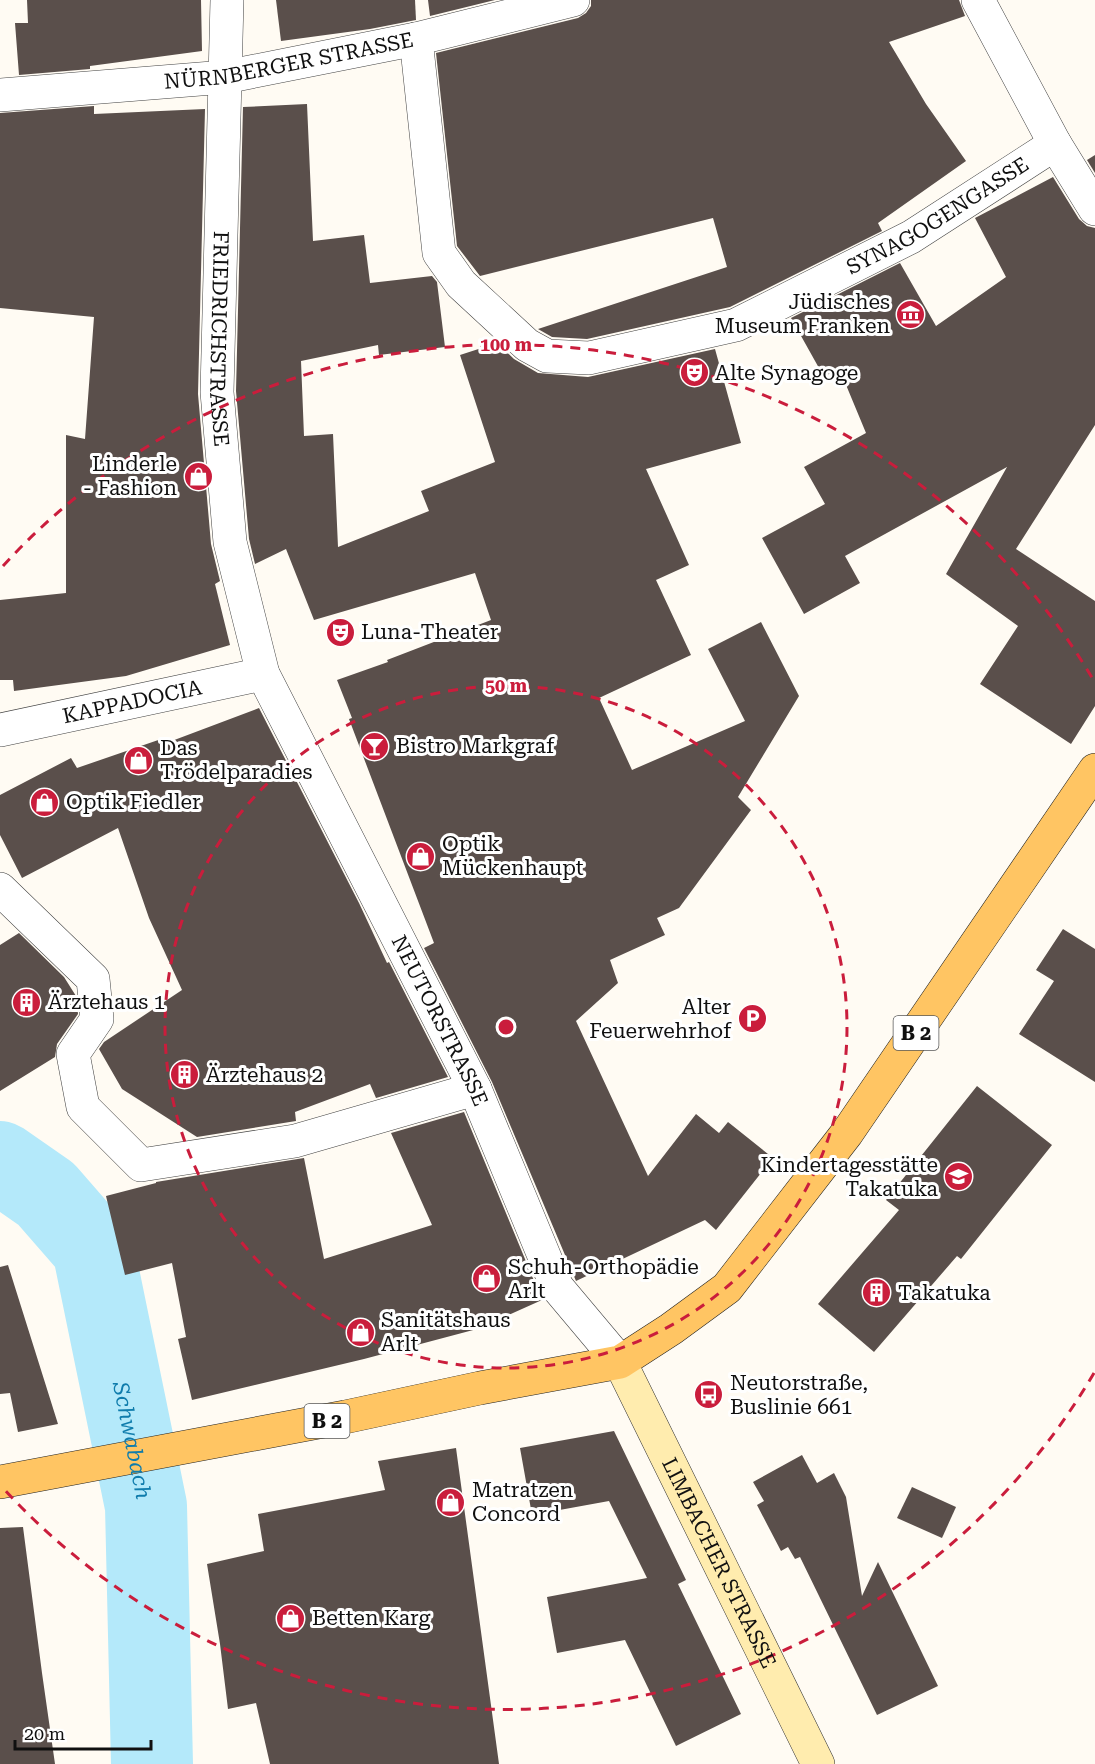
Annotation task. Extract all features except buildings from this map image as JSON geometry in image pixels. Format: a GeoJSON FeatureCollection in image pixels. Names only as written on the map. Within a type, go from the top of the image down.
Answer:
{"type":"FeatureCollection","features":[{"type":"Feature","properties":{"kind":"main road","name":"B 2"},"geometry":{"type":"LineString","coordinates":[[0,1482],[620,1362],[671,1329],[727,1288],[847,1133],[1095,770]]}},
{"type":"Feature","properties":{"kind":"main road","name":"LIMBACHER STRASSE"},"geometry":{"type":"LineString","coordinates":[[620,1362],[818,1764]]}},
{"type":"Feature","properties":{"kind":"street","name":"FRIEDRICHSTRASSE"},"geometry":{"type":"LineString","coordinates":[[226,0],[217,392],[230,542],[263,674]]}},
{"type":"Feature","properties":{"kind":"street"},"geometry":{"type":"LineString","coordinates":[[978,0],[1055,144],[1095,208]]}},
{"type":"Feature","properties":{"kind":"street","name":"NÜRNBERGER STRASSE"},"geometry":{"type":"LineString","coordinates":[[0,95],[225,77],[416,39],[562,2]]}},
{"type":"Feature","properties":{"kind":"street","name":"SYNAGOGENGASSE"},"geometry":{"type":"LineString","coordinates":[[416,39],[439,253],[461,284],[527,345],[547,356],[589,358],[736,325],[911,237],[1055,144]]}},
{"type":"Feature","properties":{"kind":"street","name":"KAPPADOCIA"},"geometry":{"type":"LineString","coordinates":[[0,730],[263,674]]}},
{"type":"Feature","properties":{"kind":"street","name":"NEUTORSTRASSE"},"geometry":{"type":"LineString","coordinates":[[263,674],[475,1089],[557,1287],[620,1362]]}},
{"type":"Feature","properties":{"kind":"street"},"geometry":{"type":"LineString","coordinates":[[0,889],[93,979],[98,1019],[73,1054],[83,1107],[141,1165],[295,1141],[475,1089]]}},
{"type":"Feature","properties":{"kind":"waterway","name":"Schwabach"},"geometry":{"type":"LineString","coordinates":[[0,1162],[46,1194],[93,1248],[146,1506],[152,1764]]}},
{"type":"Feature","properties":{"kind":"place","name":"Jüdisches Museum Franken"},"geometry":{"type":"Point","coordinates":[911,314]}},
{"type":"Feature","properties":{"kind":"place","name":"Alte Synagoge"},"geometry":{"type":"Point","coordinates":[694,373]}},
{"type":"Feature","properties":{"kind":"place","name":"Linderle - Fashion"},"geometry":{"type":"Point","coordinates":[198,476]}},
{"type":"Feature","properties":{"kind":"place","name":"Luna-Theater"},"geometry":{"type":"Point","coordinates":[340,632]}},
{"type":"Feature","properties":{"kind":"place","name":"Bistro Markgraf"},"geometry":{"type":"Point","coordinates":[375,746]}},
{"type":"Feature","properties":{"kind":"place","name":"Das Trödelparadies"},"geometry":{"type":"Point","coordinates":[139,760]}},
{"type":"Feature","properties":{"kind":"place","name":"Optik Fiedler"},"geometry":{"type":"Point","coordinates":[45,802]}},
{"type":"Feature","properties":{"kind":"place","name":"Optik Mückenhaupt"},"geometry":{"type":"Point","coordinates":[421,856]}},
{"type":"Feature","properties":{"kind":"place","name":"Ärztehaus 1"},"geometry":{"type":"Point","coordinates":[27,1002]}},
{"type":"Feature","properties":{"kind":"place","name":"Alter Feuerwehrhof"},"geometry":{"type":"Point","coordinates":[752,1019]}},
{"type":"Feature","properties":{"kind":"place","name":"Ärztehaus 2"},"geometry":{"type":"Point","coordinates":[185,1075]}},
{"type":"Feature","properties":{"kind":"place","name":"Kindertagesstätte Takatuka"},"geometry":{"type":"Point","coordinates":[959,1177]}},
{"type":"Feature","properties":{"kind":"place","name":"Schuh-Orthopädie Arlt"},"geometry":{"type":"Point","coordinates":[487,1279]}},
{"type":"Feature","properties":{"kind":"place","name":"Takatuka"},"geometry":{"type":"Point","coordinates":[877,1293]}},
{"type":"Feature","properties":{"kind":"place","name":"Sanitätshaus Arlt"},"geometry":{"type":"Point","coordinates":[360,1332]}},
{"type":"Feature","properties":{"kind":"place","name":"Neutorstraße, Buslinie 661"},"geometry":{"type":"Point","coordinates":[709,1395]}},
{"type":"Feature","properties":{"kind":"place","name":"Matratzen Concord"},"geometry":{"type":"Point","coordinates":[451,1502]}},
{"type":"Feature","properties":{"kind":"place","name":"Betten Karg"},"geometry":{"type":"Point","coordinates":[291,1618]}}]}
